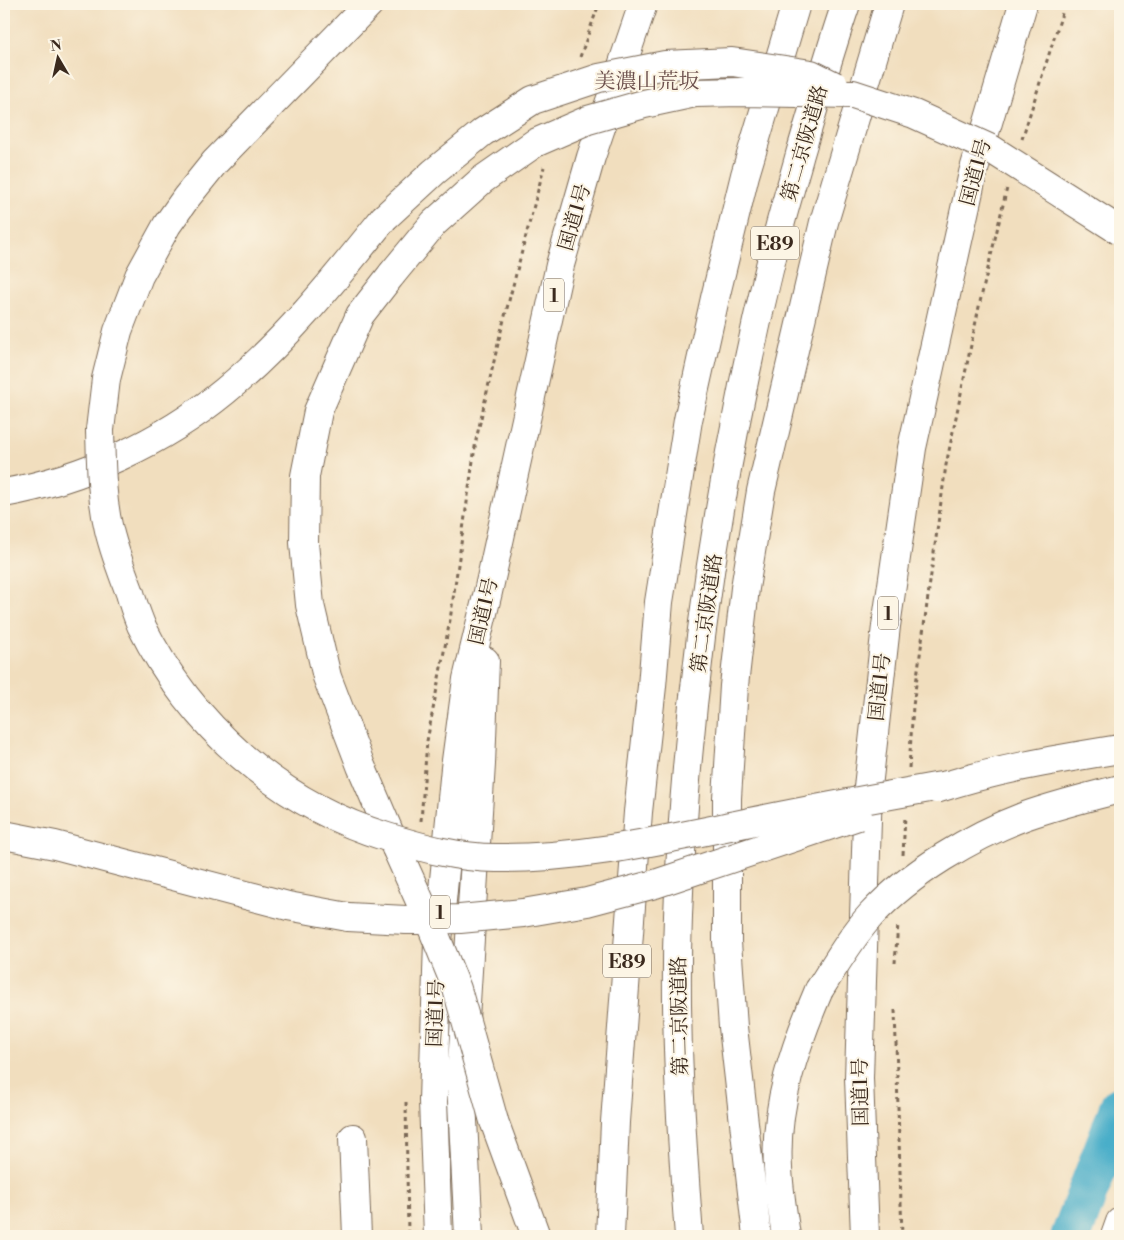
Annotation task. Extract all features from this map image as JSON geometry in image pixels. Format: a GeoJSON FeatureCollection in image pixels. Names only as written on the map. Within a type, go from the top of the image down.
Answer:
{"type":"FeatureCollection","features":[{"type":"Feature","properties":{"kind":"main road"},"geometry":{"type":"LineString","coordinates":[[369,4],[215,162],[186,198],[167,226],[139,276],[118,331],[106,379],[100,430],[101,481],[109,528],[121,569],[141,624],[176,683],[190,704],[229,746],[267,778],[300,799],[368,832],[428,849],[459,855],[494,858],[570,854],[661,841],[952,784],[1043,762],[1120,749]]}},
{"type":"Feature","properties":{"kind":"main road","name":"国道1号"},"geometry":{"type":"LineString","coordinates":[[438,1236],[433,1102],[438,941],[455,768],[467,679],[560,264],[591,157],[643,4]]}},
{"type":"Feature","properties":{"kind":"main road","name":"E89"},"geometry":{"type":"LineString","coordinates":[[610,1236],[614,1122],[638,812],[659,602],[688,420],[714,298],[745,175],[796,4]]}},
{"type":"Feature","properties":{"kind":"main road","name":"第二京阪道路"},"geometry":{"type":"LineString","coordinates":[[689,1236],[681,1129],[678,919],[683,813],[707,599],[733,434],[775,244],[832,43],[846,4]]}},
{"type":"Feature","properties":{"kind":"main road"},"geometry":{"type":"LineString","coordinates":[[757,1236],[733,1027],[727,942],[727,798],[734,686],[745,588],[761,491],[824,222],[889,4]]}},
{"type":"Feature","properties":{"kind":"main road","name":"国道1号"},"geometry":{"type":"LineString","coordinates":[[865,1236],[859,1078],[868,787],[886,626],[914,439],[973,173],[1023,4]]}},
{"type":"Feature","properties":{"kind":"main road"},"geometry":{"type":"LineString","coordinates":[[4,493],[57,480],[113,460],[189,417],[225,391],[261,359],[296,324],[384,218],[434,172],[483,132],[533,100],[599,78],[665,65],[732,62],[811,74],[853,94],[914,114],[991,149],[1120,231]]}},
{"type":"Feature","properties":{"kind":"main road"},"geometry":{"type":"LineString","coordinates":[[536,1236],[494,1120],[456,989],[434,930],[396,848],[327,677],[310,605],[304,543],[305,476],[318,411],[360,315],[392,274],[434,223],[482,180],[535,143],[588,120],[644,104],[695,93],[853,94]]}},
{"type":"Feature","properties":{"kind":"main road"},"geometry":{"type":"LineString","coordinates":[[469,1236],[461,1082],[481,764],[488,592]]}},
{"type":"Feature","properties":{"kind":"main road"},"geometry":{"type":"LineString","coordinates":[[4,834],[73,849],[288,906],[348,917],[406,920],[460,919],[523,913],[587,902],[655,884],[952,784]]}},
{"type":"Feature","properties":{"kind":"main road"},"geometry":{"type":"LineString","coordinates":[[786,1236],[778,1166],[780,1114],[789,1072],[802,1029],[820,990],[842,953],[872,915],[907,883],[983,835],[1024,817],[1071,801],[1120,790]]}},
{"type":"Feature","properties":{"kind":"main road"},"geometry":{"type":"LineString","coordinates":[[353,1138],[357,1236]]}},
{"type":"Feature","properties":{"kind":"main road"},"geometry":{"type":"LineString","coordinates":[[1115,1236],[1120,1222]]}},
{"type":"Feature","properties":{"kind":"path"},"geometry":{"type":"LineString","coordinates":[[1022,140],[1065,4]]}},
{"type":"Feature","properties":{"kind":"path"},"geometry":{"type":"LineString","coordinates":[[908,775],[914,697],[946,465],[980,302],[1008,186]]}},
{"type":"Feature","properties":{"kind":"path"},"geometry":{"type":"LineString","coordinates":[[902,864],[905,814]]}},
{"type":"Feature","properties":{"kind":"path"},"geometry":{"type":"LineString","coordinates":[[895,963],[898,923]]}},
{"type":"Feature","properties":{"kind":"path"},"geometry":{"type":"LineString","coordinates":[[895,1010],[902,1236]]}},
{"type":"Feature","properties":{"kind":"waterway"},"geometry":{"type":"LineString","coordinates":[[1071,1236],[1120,1107]]}},
{"type":"Feature","properties":{"kind":"district","name":"美濃山荒坂"},"geometry":{"type":"Point","coordinates":[647,81]}}]}
